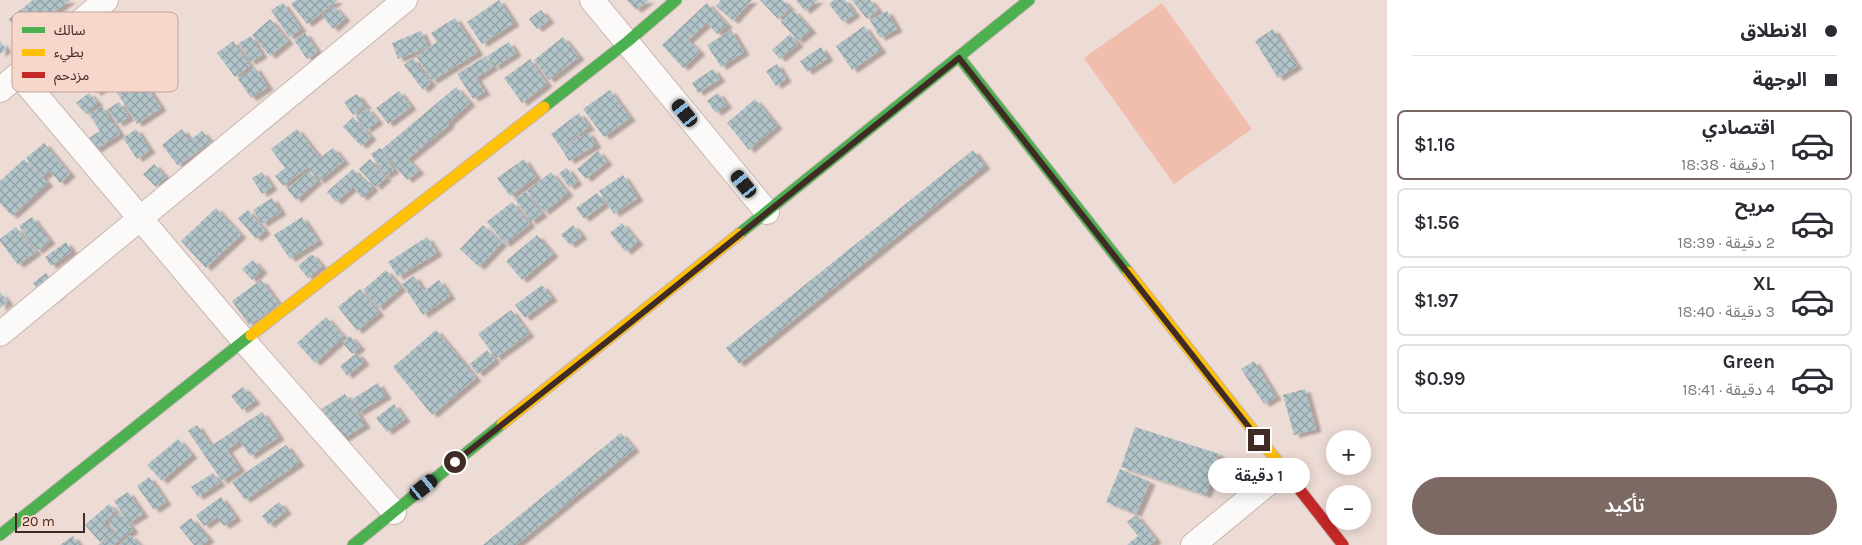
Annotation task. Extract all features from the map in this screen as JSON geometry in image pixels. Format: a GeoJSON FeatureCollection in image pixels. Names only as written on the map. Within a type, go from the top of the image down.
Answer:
{"type":"FeatureCollection","features":[{"type":"Feature","properties":{"kind":"street"},"geometry":{"type":"LineString","coordinates":[[92,12],[106,0]]}},
{"type":"Feature","properties":{"kind":"street"},"geometry":{"type":"LineString","coordinates":[[0,334],[141,220],[405,0]]}},
{"type":"Feature","properties":{"kind":"street"},"geometry":{"type":"LineString","coordinates":[[592,0],[767,212]]}},
{"type":"Feature","properties":{"kind":"street"},"geometry":{"type":"LineString","coordinates":[[0,535],[244,341],[627,42],[676,0]]}},
{"type":"Feature","properties":{"kind":"street"},"geometry":{"type":"LineString","coordinates":[[353,545],[959,58],[1016,4]]}},
{"type":"Feature","properties":{"kind":"street"},"geometry":{"type":"LineString","coordinates":[[959,58],[1343,545]]}},
{"type":"Feature","properties":{"kind":"street"},"geometry":{"type":"LineString","coordinates":[[0,90],[12,81]]}},
{"type":"Feature","properties":{"kind":"street"},"geometry":{"type":"LineString","coordinates":[[34,92],[244,341],[394,512]]}},
{"type":"Feature","properties":{"kind":"street"},"geometry":{"type":"LineString","coordinates":[[1193,545],[1283,470]]}},
{"type":"Feature","properties":{"kind":"shaded area"},"geometry":{"type":"Polygon","coordinates":[[[1162,3],[1252,129],[1174,184],[1084,58],[1162,3]]]}},
{"type":"Feature","properties":{"kind":"building"},"geometry":{"type":"Polygon","coordinates":[[[33,0],[70,0],[54,12],[18,12],[33,0]]]}},
{"type":"Feature","properties":{"kind":"building"},"geometry":{"type":"Polygon","coordinates":[[[296,0],[338,0],[307,24],[291,4],[296,0]]]}},
{"type":"Feature","properties":{"kind":"building"},"geometry":{"type":"Polygon","coordinates":[[[499,0],[514,23],[482,44],[467,22],[499,0]]]}},
{"type":"Feature","properties":{"kind":"building"},"geometry":{"type":"Polygon","coordinates":[[[627,0],[649,0],[636,10],[627,0]]]}},
{"type":"Feature","properties":{"kind":"building"},"geometry":{"type":"Polygon","coordinates":[[[721,0],[752,0],[733,21],[716,6],[721,0]]]}},
{"type":"Feature","properties":{"kind":"building"},"geometry":{"type":"Polygon","coordinates":[[[760,0],[782,0],[790,8],[778,19],[760,0]]]}},
{"type":"Feature","properties":{"kind":"building"},"geometry":{"type":"Polygon","coordinates":[[[796,0],[818,0],[805,11],[796,0]]]}},
{"type":"Feature","properties":{"kind":"building"},"geometry":{"type":"Polygon","coordinates":[[[834,0],[845,0],[855,14],[843,22],[829,4],[834,0]]]}},
{"type":"Feature","properties":{"kind":"building"},"geometry":{"type":"Polygon","coordinates":[[[852,0],[870,0],[878,10],[867,19],[852,0]]]}},
{"type":"Feature","properties":{"kind":"building"},"geometry":{"type":"Polygon","coordinates":[[[283,3],[301,29],[289,37],[271,10],[283,3]]]}},
{"type":"Feature","properties":{"kind":"building"},"geometry":{"type":"Polygon","coordinates":[[[707,3],[727,25],[717,34],[707,23],[688,40],[700,52],[683,68],[662,45],[707,3]]]}},
{"type":"Feature","properties":{"kind":"building"},"geometry":{"type":"Polygon","coordinates":[[[334,6],[345,18],[333,29],[322,16],[334,6]]]}},
{"type":"Feature","properties":{"kind":"building"},"geometry":{"type":"Polygon","coordinates":[[[541,10],[549,20],[537,29],[529,19],[541,10]]]}},
{"type":"Feature","properties":{"kind":"building"},"geometry":{"type":"Polygon","coordinates":[[[793,10],[811,30],[798,41],[781,22],[793,10]]]}},
{"type":"Feature","properties":{"kind":"building"},"geometry":{"type":"Polygon","coordinates":[[[887,11],[897,29],[880,38],[870,20],[887,11]]]}},
{"type":"Feature","properties":{"kind":"building"},"geometry":{"type":"Polygon","coordinates":[[[455,18],[478,52],[432,81],[416,56],[437,42],[431,33],[455,18]]]}},
{"type":"Feature","properties":{"kind":"building"},"geometry":{"type":"Polygon","coordinates":[[[270,19],[288,41],[270,56],[252,35],[270,19]]]}},
{"type":"Feature","properties":{"kind":"building"},"geometry":{"type":"Polygon","coordinates":[[[864,26],[881,50],[852,70],[836,46],[864,26]]]}},
{"type":"Feature","properties":{"kind":"building"},"geometry":{"type":"Polygon","coordinates":[[[1273,29],[1297,66],[1278,78],[1255,41],[1273,29]]]}},
{"type":"Feature","properties":{"kind":"building"},"geometry":{"type":"Polygon","coordinates":[[[731,30],[744,52],[721,67],[707,45],[731,30]]]}},
{"type":"Feature","properties":{"kind":"building"},"geometry":{"type":"Polygon","coordinates":[[[421,31],[428,47],[398,59],[392,43],[421,31]]]}},
{"type":"Feature","properties":{"kind":"building"},"geometry":{"type":"Polygon","coordinates":[[[305,33],[318,52],[307,59],[294,40],[305,33]]]}},
{"type":"Feature","properties":{"kind":"building"},"geometry":{"type":"Polygon","coordinates":[[[790,34],[798,44],[780,59],[772,50],[790,34]]]}},
{"type":"Feature","properties":{"kind":"building"},"geometry":{"type":"Polygon","coordinates":[[[251,36],[262,55],[250,62],[239,43],[251,36]]]}},
{"type":"Feature","properties":{"kind":"building"},"geometry":{"type":"Polygon","coordinates":[[[563,37],[579,57],[549,80],[534,60],[563,37]]]}},
{"type":"Feature","properties":{"kind":"building"},"geometry":{"type":"Polygon","coordinates":[[[0,41],[6,49],[0,54],[0,41]]]}},
{"type":"Feature","properties":{"kind":"building"},"geometry":{"type":"Polygon","coordinates":[[[233,41],[250,66],[235,77],[217,53],[233,41]]]}},
{"type":"Feature","properties":{"kind":"building"},"geometry":{"type":"Polygon","coordinates":[[[509,42],[516,53],[495,67],[487,56],[509,42]]]}},
{"type":"Feature","properties":{"kind":"building"},"geometry":{"type":"Polygon","coordinates":[[[821,47],[828,58],[807,72],[800,61],[821,47]]]}},
{"type":"Feature","properties":{"kind":"building"},"geometry":{"type":"Polygon","coordinates":[[[486,56],[493,67],[476,78],[485,92],[473,99],[457,74],[486,56]]]}},
{"type":"Feature","properties":{"kind":"building"},"geometry":{"type":"Polygon","coordinates":[[[413,58],[431,83],[423,90],[404,65],[413,58]]]}},
{"type":"Feature","properties":{"kind":"building"},"geometry":{"type":"Polygon","coordinates":[[[530,59],[547,84],[522,103],[504,78],[530,59]]]}},
{"type":"Feature","properties":{"kind":"building"},"geometry":{"type":"Polygon","coordinates":[[[777,64],[786,79],[776,86],[766,71],[777,64]]]}},
{"type":"Feature","properties":{"kind":"building"},"geometry":{"type":"Polygon","coordinates":[[[255,67],[268,87],[251,98],[238,79],[255,67]]]}},
{"type":"Feature","properties":{"kind":"building"},"geometry":{"type":"Polygon","coordinates":[[[713,69],[720,79],[698,93],[692,83],[713,69]]]}},
{"type":"Feature","properties":{"kind":"building"},"geometry":{"type":"Polygon","coordinates":[[[456,87],[470,103],[448,123],[449,125],[408,159],[419,171],[407,180],[381,150],[456,87]]]}},
{"type":"Feature","properties":{"kind":"building"},"geometry":{"type":"Polygon","coordinates":[[[610,90],[630,118],[604,137],[583,109],[610,90]]]}},
{"type":"Feature","properties":{"kind":"building"},"geometry":{"type":"Polygon","coordinates":[[[399,91],[411,107],[388,124],[376,108],[399,91]]]}},
{"type":"Feature","properties":{"kind":"building"},"geometry":{"type":"Polygon","coordinates":[[[117,92],[150,92],[161,108],[137,124],[117,92]]]}},
{"type":"Feature","properties":{"kind":"building"},"geometry":{"type":"Polygon","coordinates":[[[89,93],[98,103],[86,114],[76,103],[89,93]]]}},
{"type":"Feature","properties":{"kind":"building"},"geometry":{"type":"Polygon","coordinates":[[[718,93],[727,105],[716,113],[707,101],[718,93]]]}},
{"type":"Feature","properties":{"kind":"building"},"geometry":{"type":"Polygon","coordinates":[[[357,94],[366,106],[353,115],[344,102],[357,94]]]}},
{"type":"Feature","properties":{"kind":"building"},"geometry":{"type":"Polygon","coordinates":[[[755,99],[777,126],[749,150],[727,123],[755,99]]]}},
{"type":"Feature","properties":{"kind":"building"},"geometry":{"type":"Polygon","coordinates":[[[119,102],[129,117],[118,124],[108,109],[119,102]]]}},
{"type":"Feature","properties":{"kind":"building"},"geometry":{"type":"Polygon","coordinates":[[[102,106],[120,134],[95,150],[87,139],[100,131],[89,114],[102,106]]]}},
{"type":"Feature","properties":{"kind":"building"},"geometry":{"type":"Polygon","coordinates":[[[367,108],[378,121],[366,130],[356,117],[367,108]]]}},
{"type":"Feature","properties":{"kind":"building"},"geometry":{"type":"Polygon","coordinates":[[[579,113],[589,127],[561,148],[551,134],[579,113]]]}},
{"type":"Feature","properties":{"kind":"building"},"geometry":{"type":"Polygon","coordinates":[[[353,117],[371,137],[361,146],[343,127],[353,117]]]}},
{"type":"Feature","properties":{"kind":"building"},"geometry":{"type":"Polygon","coordinates":[[[136,129],[150,150],[137,159],[123,138],[136,129]]]}},
{"type":"Feature","properties":{"kind":"building"},"geometry":{"type":"Polygon","coordinates":[[[182,129],[190,140],[202,131],[211,142],[178,166],[162,145],[182,129]]]}},
{"type":"Feature","properties":{"kind":"building"},"geometry":{"type":"Polygon","coordinates":[[[297,129],[320,158],[333,148],[344,161],[319,181],[308,167],[283,186],[275,176],[285,168],[271,149],[297,129]]]}},
{"type":"Feature","properties":{"kind":"building"},"geometry":{"type":"Polygon","coordinates":[[[588,132],[596,145],[569,161],[561,148],[588,132]]]}},
{"type":"Feature","properties":{"kind":"building"},"geometry":{"type":"Polygon","coordinates":[[[44,143],[70,174],[60,183],[50,171],[42,177],[48,183],[12,216],[0,203],[0,181],[24,159],[38,173],[26,158],[44,143]]]}},
{"type":"Feature","properties":{"kind":"building"},"geometry":{"type":"Polygon","coordinates":[[[380,148],[394,170],[385,176],[371,154],[380,148]]]}},
{"type":"Feature","properties":{"kind":"building"},"geometry":{"type":"Polygon","coordinates":[[[973,150],[985,166],[739,364],[726,348],[973,150]]]}},
{"type":"Feature","properties":{"kind":"building"},"geometry":{"type":"Polygon","coordinates":[[[598,151],[607,162],[586,179],[577,169],[598,151]]]}},
{"type":"Feature","properties":{"kind":"building"},"geometry":{"type":"Polygon","coordinates":[[[370,159],[386,178],[376,187],[359,169],[370,159]]]}},
{"type":"Feature","properties":{"kind":"building"},"geometry":{"type":"Polygon","coordinates":[[[524,159],[536,177],[510,196],[497,178],[524,159]]]}},
{"type":"Feature","properties":{"kind":"building"},"geometry":{"type":"Polygon","coordinates":[[[154,164],[166,177],[156,187],[143,174],[154,164]]]}},
{"type":"Feature","properties":{"kind":"building"},"geometry":{"type":"Polygon","coordinates":[[[567,168],[577,182],[569,187],[559,173],[567,168]]]}},
{"type":"Feature","properties":{"kind":"building"},"geometry":{"type":"Polygon","coordinates":[[[353,169],[362,179],[358,183],[365,178],[373,188],[362,198],[353,187],[336,202],[327,192],[353,169]]]}},
{"type":"Feature","properties":{"kind":"building"},"geometry":{"type":"Polygon","coordinates":[[[308,171],[317,181],[296,200],[287,189],[308,171]]]}},
{"type":"Feature","properties":{"kind":"building"},"geometry":{"type":"Polygon","coordinates":[[[262,172],[272,187],[262,194],[252,178],[262,172]]]}},
{"type":"Feature","properties":{"kind":"building"},"geometry":{"type":"Polygon","coordinates":[[[551,172],[568,193],[544,212],[527,191],[551,172]]]}},
{"type":"Feature","properties":{"kind":"building"},"geometry":{"type":"Polygon","coordinates":[[[623,175],[638,198],[614,214],[599,191],[623,175]]]}},
{"type":"Feature","properties":{"kind":"building"},"geometry":{"type":"Polygon","coordinates":[[[526,191],[542,214],[531,222],[515,199],[526,191]]]}},
{"type":"Feature","properties":{"kind":"building"},"geometry":{"type":"Polygon","coordinates":[[[597,193],[605,203],[584,219],[576,208],[597,193]]]}},
{"type":"Feature","properties":{"kind":"building"},"geometry":{"type":"Polygon","coordinates":[[[272,198],[281,212],[262,224],[253,210],[272,198]]]}},
{"type":"Feature","properties":{"kind":"building"},"geometry":{"type":"Polygon","coordinates":[[[512,202],[530,224],[505,244],[487,222],[512,202]]]}},
{"type":"Feature","properties":{"kind":"building"},"geometry":{"type":"Polygon","coordinates":[[[216,208],[241,235],[206,268],[181,241],[216,208]]]}},
{"type":"Feature","properties":{"kind":"building"},"geometry":{"type":"Polygon","coordinates":[[[248,210],[265,231],[256,239],[238,218],[248,210]]]}},
{"type":"Feature","properties":{"kind":"building"},"geometry":{"type":"Polygon","coordinates":[[[32,217],[50,241],[37,251],[19,226],[32,217]]]}},
{"type":"Feature","properties":{"kind":"building"},"geometry":{"type":"Polygon","coordinates":[[[302,217],[318,241],[290,259],[274,235],[302,217]]]}},
{"type":"Feature","properties":{"kind":"building"},"geometry":{"type":"Polygon","coordinates":[[[622,223],[638,242],[626,252],[610,233],[622,223]]]}},
{"type":"Feature","properties":{"kind":"building"},"geometry":{"type":"Polygon","coordinates":[[[483,225],[502,243],[479,267],[460,249],[483,225]]]}},
{"type":"Feature","properties":{"kind":"building"},"geometry":{"type":"Polygon","coordinates":[[[573,225],[582,236],[570,245],[561,235],[573,225]]]}},
{"type":"Feature","properties":{"kind":"building"},"geometry":{"type":"Polygon","coordinates":[[[16,227],[36,252],[18,265],[0,241],[0,239],[16,227]]]}},
{"type":"Feature","properties":{"kind":"building"},"geometry":{"type":"Polygon","coordinates":[[[537,235],[553,254],[522,280],[506,261],[537,235]]]}},
{"type":"Feature","properties":{"kind":"building"},"geometry":{"type":"Polygon","coordinates":[[[427,237],[437,253],[398,277],[388,262],[427,237]]]}},
{"type":"Feature","properties":{"kind":"building"},"geometry":{"type":"Polygon","coordinates":[[[66,242],[72,251],[51,266],[45,257],[66,242]]]}},
{"type":"Feature","properties":{"kind":"building"},"geometry":{"type":"Polygon","coordinates":[[[312,254],[322,266],[308,278],[298,266],[312,254]]]}},
{"type":"Feature","properties":{"kind":"building"},"geometry":{"type":"Polygon","coordinates":[[[253,260],[262,270],[252,280],[242,269],[253,260]]]}},
{"type":"Feature","properties":{"kind":"building"},"geometry":{"type":"Polygon","coordinates":[[[386,270],[401,288],[378,308],[363,290],[386,270]]]}},
{"type":"Feature","properties":{"kind":"building"},"geometry":{"type":"Polygon","coordinates":[[[46,273],[61,292],[49,302],[33,283],[46,273]]]}},
{"type":"Feature","properties":{"kind":"building"},"geometry":{"type":"Polygon","coordinates":[[[414,276],[424,291],[439,280],[450,296],[423,315],[402,284],[414,276]]]}},
{"type":"Feature","properties":{"kind":"building"},"geometry":{"type":"Polygon","coordinates":[[[261,280],[279,304],[249,325],[232,301],[261,280]]]}},
{"type":"Feature","properties":{"kind":"building"},"geometry":{"type":"Polygon","coordinates":[[[542,285],[552,298],[525,318],[515,305],[542,285]]]}},
{"type":"Feature","properties":{"kind":"building"},"geometry":{"type":"Polygon","coordinates":[[[360,289],[379,313],[357,331],[338,307],[360,289]]]}},
{"type":"Feature","properties":{"kind":"building"},"geometry":{"type":"Polygon","coordinates":[[[0,292],[8,302],[0,308],[0,292]]]}},
{"type":"Feature","properties":{"kind":"building"},"geometry":{"type":"Polygon","coordinates":[[[511,310],[529,334],[496,358],[478,334],[511,310]]]}},
{"type":"Feature","properties":{"kind":"building"},"geometry":{"type":"Polygon","coordinates":[[[326,317],[344,337],[315,363],[297,343],[326,317]]]}},
{"type":"Feature","properties":{"kind":"building"},"geometry":{"type":"Polygon","coordinates":[[[436,330],[476,378],[432,415],[393,367],[436,330]]]}},
{"type":"Feature","properties":{"kind":"building"},"geometry":{"type":"Polygon","coordinates":[[[350,336],[360,347],[352,354],[342,342],[350,336]]]}},
{"type":"Feature","properties":{"kind":"building"},"geometry":{"type":"Polygon","coordinates":[[[487,350],[495,360],[478,374],[470,364],[487,350]]]}},
{"type":"Feature","properties":{"kind":"building"},"geometry":{"type":"Polygon","coordinates":[[[357,353],[364,362],[347,376],[340,366],[357,353]]]}},
{"type":"Feature","properties":{"kind":"building"},"geometry":{"type":"Polygon","coordinates":[[[1254,361],[1276,397],[1264,404],[1241,369],[1254,361]]]}},
{"type":"Feature","properties":{"kind":"building"},"geometry":{"type":"Polygon","coordinates":[[[378,383],[386,396],[358,413],[351,400],[378,383]]]}},
{"type":"Feature","properties":{"kind":"building"},"geometry":{"type":"Polygon","coordinates":[[[243,387],[255,401],[242,410],[231,396],[243,387]]]}},
{"type":"Feature","properties":{"kind":"building"},"geometry":{"type":"Polygon","coordinates":[[[1305,389],[1316,429],[1294,435],[1283,395],[1305,389]]]}},
{"type":"Feature","properties":{"kind":"building"},"geometry":{"type":"Polygon","coordinates":[[[345,394],[365,425],[338,442],[318,411],[345,394]]]}},
{"type":"Feature","properties":{"kind":"building"},"geometry":{"type":"Polygon","coordinates":[[[394,404],[405,419],[387,432],[376,418],[394,404]]]}},
{"type":"Feature","properties":{"kind":"building"},"geometry":{"type":"Polygon","coordinates":[[[262,412],[279,437],[250,456],[240,441],[227,450],[240,469],[222,481],[188,431],[197,425],[211,446],[262,412]]]}},
{"type":"Feature","properties":{"kind":"building"},"geometry":{"type":"Polygon","coordinates":[[[1135,427],[1219,454],[1206,495],[1121,467],[1135,427]]]}},
{"type":"Feature","properties":{"kind":"building"},"geometry":{"type":"Polygon","coordinates":[[[621,433],[634,449],[516,545],[483,545],[621,433]]]}},
{"type":"Feature","properties":{"kind":"building"},"geometry":{"type":"Polygon","coordinates":[[[178,439],[192,455],[162,481],[147,465],[178,439]]]}},
{"type":"Feature","properties":{"kind":"building"},"geometry":{"type":"Polygon","coordinates":[[[286,445],[299,463],[245,500],[232,482],[286,445]]]}},
{"type":"Feature","properties":{"kind":"building"},"geometry":{"type":"Polygon","coordinates":[[[1120,469],[1150,482],[1136,514],[1106,502],[1120,469]]]}},
{"type":"Feature","properties":{"kind":"building"},"geometry":{"type":"Polygon","coordinates":[[[213,473],[220,483],[198,497],[191,487],[213,473]]]}},
{"type":"Feature","properties":{"kind":"building"},"geometry":{"type":"Polygon","coordinates":[[[149,477],[166,502],[154,510],[137,486],[149,477]]]}},
{"type":"Feature","properties":{"kind":"building"},"geometry":{"type":"Polygon","coordinates":[[[128,492],[143,514],[129,523],[114,501],[128,492]]]}},
{"type":"Feature","properties":{"kind":"building"},"geometry":{"type":"Polygon","coordinates":[[[221,497],[236,518],[224,526],[217,517],[204,526],[196,515],[221,497]]]}},
{"type":"Feature","properties":{"kind":"building"},"geometry":{"type":"Polygon","coordinates":[[[279,502],[286,511],[269,525],[262,516],[279,502]]]}},
{"type":"Feature","properties":{"kind":"building"},"geometry":{"type":"Polygon","coordinates":[[[109,504],[116,511],[104,522],[113,531],[100,542],[85,525],[109,504]]]}},
{"type":"Feature","properties":{"kind":"building"},"geometry":{"type":"Polygon","coordinates":[[[120,512],[133,530],[113,545],[98,545],[116,531],[108,521],[120,512]]]}},
{"type":"Feature","properties":{"kind":"building"},"geometry":{"type":"Polygon","coordinates":[[[1136,515],[1156,540],[1150,545],[1127,545],[1138,536],[1127,522],[1136,515]]]}},
{"type":"Feature","properties":{"kind":"building"},"geometry":{"type":"Polygon","coordinates":[[[191,518],[209,539],[202,545],[194,545],[179,527],[191,518]]]}},
{"type":"Feature","properties":{"kind":"building"},"geometry":{"type":"Polygon","coordinates":[[[130,535],[140,545],[119,545],[130,535]]]}},
{"type":"Feature","properties":{"kind":"building"},"geometry":{"type":"Polygon","coordinates":[[[73,536],[79,545],[60,545],[73,536]]]}},
{"type":"Feature","properties":{"kind":"traffic: fast"},"geometry":{"type":"LineString","coordinates":[[544,107],[627,42],[676,0]]}},
{"type":"Feature","properties":{"kind":"traffic: fast"},"geometry":{"type":"LineString","coordinates":[[739,234],[1029,0]]}},
{"type":"Feature","properties":{"kind":"traffic: fast"},"geometry":{"type":"LineString","coordinates":[[959,57],[1128,272]]}},
{"type":"Feature","properties":{"kind":"traffic: fast"},"geometry":{"type":"LineString","coordinates":[[0,535],[251,335]]}},
{"type":"Feature","properties":{"kind":"traffic: fast"},"geometry":{"type":"LineString","coordinates":[[353,545],[502,424]]}},
{"type":"Feature","properties":{"kind":"traffic: slow"},"geometry":{"type":"LineString","coordinates":[[251,335],[544,107]]}},
{"type":"Feature","properties":{"kind":"traffic: slow"},"geometry":{"type":"LineString","coordinates":[[502,424],[739,234]]}},
{"type":"Feature","properties":{"kind":"traffic: slow"},"geometry":{"type":"LineString","coordinates":[[1128,272],[1300,490]]}},
{"type":"Feature","properties":{"kind":"traffic: jam"},"geometry":{"type":"LineString","coordinates":[[1300,490],[1343,545]]}},
{"type":"Feature","properties":{"kind":"route"},"geometry":{"type":"LineString","coordinates":[[455,462],[959,58],[1259,440]]}}]}
